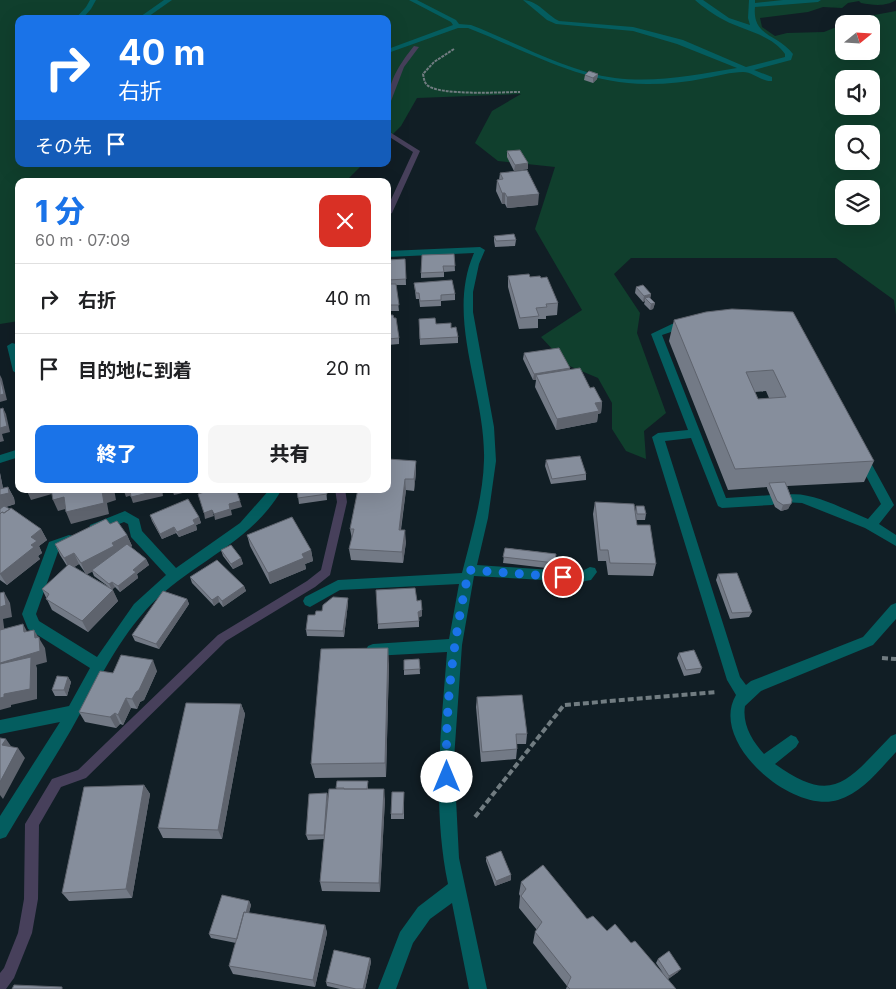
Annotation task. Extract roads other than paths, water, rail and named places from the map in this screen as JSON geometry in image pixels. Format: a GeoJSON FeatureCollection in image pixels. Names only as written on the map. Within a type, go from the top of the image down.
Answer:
{"type":"FeatureCollection","features":[{"type":"Feature","properties":{"kind":"lane"},"geometry":{"type":"LineString","coordinates":[[82,15],[94,0]]}},
{"type":"Feature","properties":{"kind":"lane"},"geometry":{"type":"LineString","coordinates":[[146,15],[170,0]]}},
{"type":"Feature","properties":{"kind":"lane"},"geometry":{"type":"LineString","coordinates":[[412,0],[454,21],[457,26]]}},
{"type":"Feature","properties":{"kind":"lane"},"geometry":{"type":"LineString","coordinates":[[526,0],[549,19],[558,23],[633,29],[680,42],[746,69],[776,71]]}},
{"type":"Feature","properties":{"kind":"lane"},"geometry":{"type":"LineString","coordinates":[[698,0],[727,19],[758,30],[786,49],[789,54],[788,58],[762,85]]}},
{"type":"Feature","properties":{"kind":"lane"},"geometry":{"type":"LineString","coordinates":[[758,30],[752,22],[752,3],[817,2],[818,0]]}},
{"type":"Feature","properties":{"kind":"lane"},"geometry":{"type":"LineString","coordinates":[[391,50],[457,26],[469,26],[580,72],[608,78],[663,83],[746,69],[776,71]]}},
{"type":"Feature","properties":{"kind":"lane"},"geometry":{"type":"LineString","coordinates":[[391,254],[480,250],[474,264],[468,292],[468,312],[488,427],[490,461],[482,518],[468,574],[455,645],[446,759],[448,829],[457,888],[478,989]]}},
{"type":"Feature","properties":{"kind":"lane"},"geometry":{"type":"LineString","coordinates":[[704,320],[676,326],[656,334],[722,503],[772,500]]}},
{"type":"Feature","properties":{"kind":"lane"},"geometry":{"type":"LineString","coordinates":[[12,346],[15,357]]}},
{"type":"Feature","properties":{"kind":"lane"},"geometry":{"type":"LineString","coordinates":[[695,434],[658,437],[734,680],[744,695]]}},
{"type":"Feature","properties":{"kind":"lane"},"geometry":{"type":"LineString","coordinates":[[856,446],[888,505],[870,525]]}},
{"type":"Feature","properties":{"kind":"lane"},"geometry":{"type":"LineString","coordinates":[[0,459],[15,454]]}},
{"type":"Feature","properties":{"kind":"lane"},"geometry":{"type":"LineString","coordinates":[[0,831],[99,666],[139,608],[175,576],[239,531],[265,505],[273,493]]}},
{"type":"Feature","properties":{"kind":"lane"},"geometry":{"type":"LineString","coordinates":[[786,499],[804,498],[870,525],[896,541]]}},
{"type":"Feature","properties":{"kind":"lane"},"geometry":{"type":"LineString","coordinates":[[99,666],[33,625],[29,614],[54,546],[125,516],[134,522],[136,533],[175,576]]}},
{"type":"Feature","properties":{"kind":"lane"},"geometry":{"type":"LineString","coordinates":[[310,601],[338,585],[468,574],[580,577],[586,576],[590,572]]}},
{"type":"Feature","properties":{"kind":"lane"},"geometry":{"type":"LineString","coordinates":[[896,609],[868,641],[756,686],[744,695],[737,707],[736,722],[742,737],[763,764],[786,782],[804,790],[820,794],[836,793],[859,779],[896,741]]}},
{"type":"Feature","properties":{"kind":"lane"},"geometry":{"type":"LineString","coordinates":[[361,650],[455,645]]}},
{"type":"Feature","properties":{"kind":"lane"},"geometry":{"type":"LineString","coordinates":[[0,727],[73,712]]}},
{"type":"Feature","properties":{"kind":"lane"},"geometry":{"type":"LineString","coordinates":[[763,764],[791,742]]}},
{"type":"Feature","properties":{"kind":"lane"},"geometry":{"type":"LineString","coordinates":[[387,989],[406,938],[424,913],[457,888]]}},
{"type":"Feature","properties":{"kind":"waterway"},"geometry":{"type":"LineString","coordinates":[[391,93],[401,67],[416,47]]}},
{"type":"Feature","properties":{"kind":"waterway"},"geometry":{"type":"LineString","coordinates":[[391,135],[417,151],[391,207]]}},
{"type":"Feature","properties":{"kind":"waterway"},"geometry":{"type":"LineString","coordinates":[[0,985],[9,973],[25,933],[31,899],[32,824],[57,783],[82,774],[222,638],[311,584],[326,572],[342,502],[341,493]]}}]}
